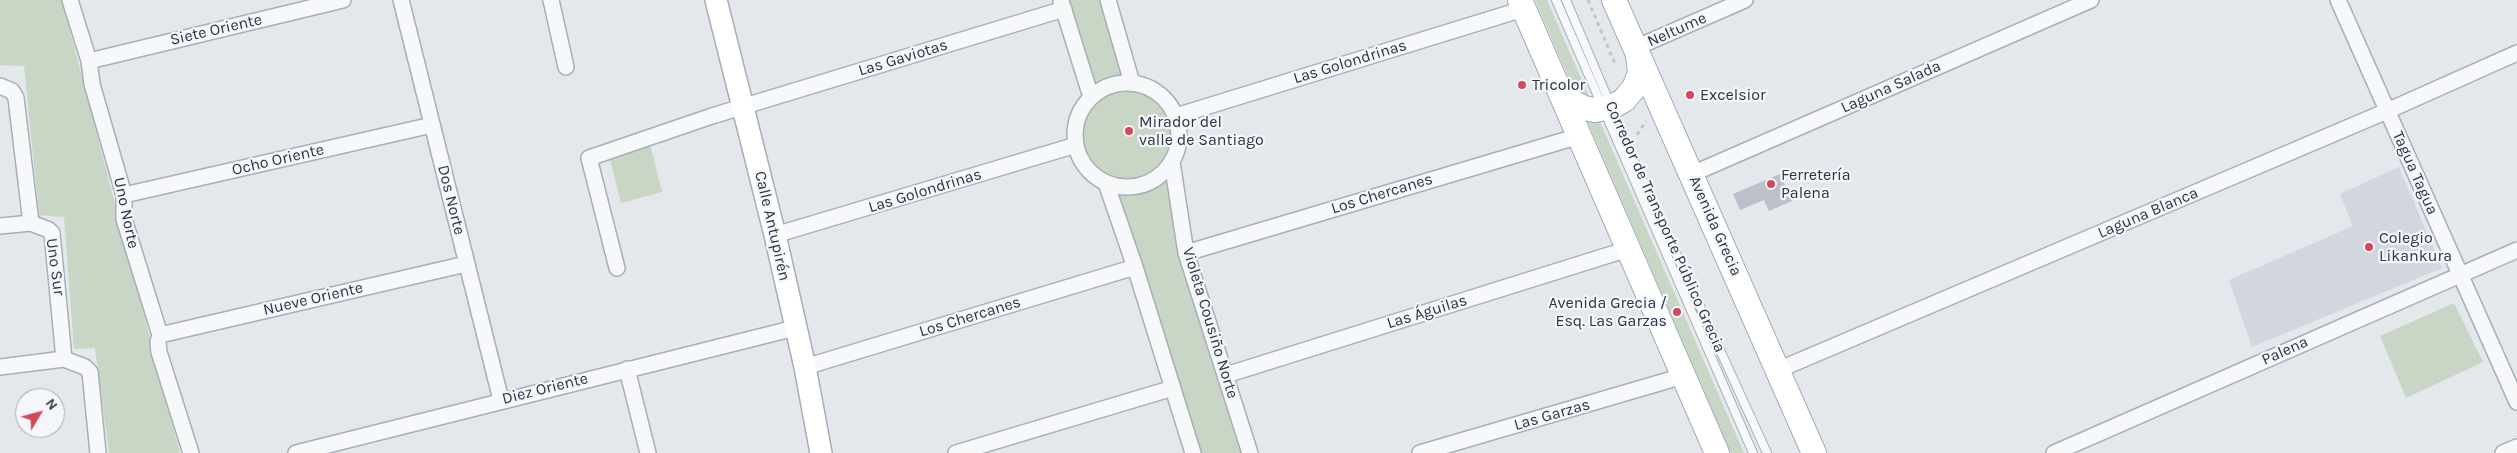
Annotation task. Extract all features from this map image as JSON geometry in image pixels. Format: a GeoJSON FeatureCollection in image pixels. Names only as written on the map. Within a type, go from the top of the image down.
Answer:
{"type":"FeatureCollection","features":[{"type":"Feature","properties":{"kind":"main road","name":"Avenida Grecia"},"geometry":{"type":"LineString","coordinates":[[1614,0],[1814,453]]}},
{"type":"Feature","properties":{"kind":"main road"},"geometry":{"type":"LineString","coordinates":[[1522,4],[1716,453]]}},
{"type":"Feature","properties":{"kind":"main road"},"geometry":{"type":"LineString","coordinates":[[1553,76],[1559,88],[1574,103],[1584,108],[1608,108],[1629,95],[1638,81],[1640,64],[1635,48]]}},
{"type":"Feature","properties":{"kind":"street","name":"Uno Norte"},"geometry":{"type":"LineString","coordinates":[[70,0],[89,60],[92,84],[124,195],[124,219],[160,335],[158,342],[159,352],[192,453]]}},
{"type":"Feature","properties":{"kind":"street","name":"Siete Oriente"},"geometry":{"type":"LineString","coordinates":[[89,60],[343,0]]}},
{"type":"Feature","properties":{"kind":"street","name":"Dos Norte"},"geometry":{"type":"LineString","coordinates":[[401,0],[501,400]]}},
{"type":"Feature","properties":{"kind":"street"},"geometry":{"type":"LineString","coordinates":[[551,0],[566,67]]}},
{"type":"Feature","properties":{"kind":"street","name":"Calle Antupirén"},"geometry":{"type":"LineString","coordinates":[[716,0],[775,235],[805,368],[821,453]]}},
{"type":"Feature","properties":{"kind":"street"},"geometry":{"type":"LineString","coordinates":[[1108,0],[1132,83]]}},
{"type":"Feature","properties":{"kind":"street","name":"Neltume"},"geometry":{"type":"LineString","coordinates":[[1635,48],[1746,0]]}},
{"type":"Feature","properties":{"kind":"street","name":"Laguna Salada"},"geometry":{"type":"LineString","coordinates":[[1692,174],[2091,0]]}},
{"type":"Feature","properties":{"kind":"street","name":"Tagua Tagua"},"geometry":{"type":"LineString","coordinates":[[2338,0],[2517,402]]}},
{"type":"Feature","properties":{"kind":"street"},"geometry":{"type":"LineString","coordinates":[[1062,4],[1091,97]]}},
{"type":"Feature","properties":{"kind":"street","name":"Las Gaviotas"},"geometry":{"type":"LineString","coordinates":[[617,268],[589,158],[1062,4]]}},
{"type":"Feature","properties":{"kind":"street","name":"Las Golondrinas"},"geometry":{"type":"LineString","coordinates":[[1176,116],[1522,4]]}},
{"type":"Feature","properties":{"kind":"street","name":"Laguna Blanca"},"geometry":{"type":"LineString","coordinates":[[1778,370],[2387,111],[2517,53]]}},
{"type":"Feature","properties":{"kind":"street"},"geometry":{"type":"LineString","coordinates":[[1132,83],[1146,86],[1159,93],[1169,103],[1176,116],[1179,131],[1178,147],[1172,162],[1163,174],[1150,182],[1136,187],[1121,187],[1106,183],[1092,174],[1087,168],[1076,145],[1075,128],[1080,111],[1091,97],[1110,86],[1132,83]]}},
{"type":"Feature","properties":{"kind":"street","name":"Uno Sur"},"geometry":{"type":"LineString","coordinates":[[0,86],[12,91],[16,98],[31,223],[49,230],[54,238],[64,360]]}},
{"type":"Feature","properties":{"kind":"street","name":"Ocho Oriente"},"geometry":{"type":"LineString","coordinates":[[124,195],[432,125]]}},
{"type":"Feature","properties":{"kind":"street","name":"Los Chercanes"},"geometry":{"type":"LineString","coordinates":[[1186,253],[1578,136]]}},
{"type":"Feature","properties":{"kind":"street","name":"Las Golondrinas"},"geometry":{"type":"LineString","coordinates":[[775,235],[1076,145]]}},
{"type":"Feature","properties":{"kind":"street","name":"Violeta Cousiño Norte"},"geometry":{"type":"LineString","coordinates":[[1172,162],[1186,253],[1250,453]]}},
{"type":"Feature","properties":{"kind":"street"},"geometry":{"type":"LineString","coordinates":[[1106,183],[1135,267],[1193,453]]}},
{"type":"Feature","properties":{"kind":"street"},"geometry":{"type":"LineString","coordinates":[[0,226],[31,223]]}},
{"type":"Feature","properties":{"kind":"street","name":"Las Águilas"},"geometry":{"type":"LineString","coordinates":[[1226,375],[1628,249]]}},
{"type":"Feature","properties":{"kind":"street","name":"Palena"},"geometry":{"type":"LineString","coordinates":[[2054,453],[2517,250]]}},
{"type":"Feature","properties":{"kind":"street","name":"Nueve Oriente"},"geometry":{"type":"LineString","coordinates":[[160,335],[466,264]]}},
{"type":"Feature","properties":{"kind":"street","name":"Los Chercanes"},"geometry":{"type":"LineString","coordinates":[[805,368],[1135,267]]}},
{"type":"Feature","properties":{"kind":"street","name":"Diez Oriente"},"geometry":{"type":"LineString","coordinates":[[296,453],[501,400],[795,328]]}},
{"type":"Feature","properties":{"kind":"street"},"geometry":{"type":"LineString","coordinates":[[0,367],[64,360],[85,367],[90,372],[98,453]]}},
{"type":"Feature","properties":{"kind":"street"},"geometry":{"type":"LineString","coordinates":[[627,369],[648,453]]}},
{"type":"Feature","properties":{"kind":"street","name":"Las Garzas"},"geometry":{"type":"LineString","coordinates":[[1420,453],[1683,376]]}},
{"type":"Feature","properties":{"kind":"street"},"geometry":{"type":"LineString","coordinates":[[956,453],[1173,388]]}},
{"type":"Feature","properties":{"kind":"street"},"geometry":{"type":"LineString","coordinates":[[2503,453],[2517,447]]}},
{"type":"Feature","properties":{"kind":"lane","name":"Corredor de Transporte Público Grecia"},"geometry":{"type":"LineString","coordinates":[[1556,0],[1608,108],[1767,453]]}},
{"type":"Feature","properties":{"kind":"lane","name":"Corredor de Transporte Público Grecia"},"geometry":{"type":"LineString","coordinates":[[1566,0],[1608,108],[1753,453]]}},
{"type":"Feature","properties":{"kind":"shaded area","name":"Colegio Likankura"},"geometry":{"type":"Polygon","coordinates":[[[2399,167],[2442,268],[2252,347],[2229,280],[2353,226],[2340,194],[2399,167]]]}},
{"type":"Feature","properties":{"kind":"green space"},"geometry":{"type":"Polygon","coordinates":[[[0,0],[62,0],[180,453],[109,453],[95,348],[74,349],[64,217],[39,215],[24,66],[0,65],[0,0]]]}},
{"type":"Feature","properties":{"kind":"green space"},"geometry":{"type":"Polygon","coordinates":[[[1061,0],[1105,0],[1132,88],[1155,98],[1164,107],[1170,118],[1174,132],[1172,146],[1167,159],[1244,453],[1196,453],[1109,177],[1096,170],[1087,158],[1081,144],[1081,129],[1085,114],[1095,101],[1061,0]]]}},
{"type":"Feature","properties":{"kind":"green space"},"geometry":{"type":"Polygon","coordinates":[[[1535,0],[1547,0],[1744,453],[1731,453],[1535,0]]]}},
{"type":"Feature","properties":{"kind":"green space"},"geometry":{"type":"Polygon","coordinates":[[[650,144],[662,192],[621,203],[609,155],[650,144]]]}},
{"type":"Feature","properties":{"kind":"green space"},"geometry":{"type":"Polygon","coordinates":[[[2454,303],[2483,362],[2406,398],[2380,336],[2454,303]]]}},
{"type":"Feature","properties":{"kind":"building","name":"Ferretería Palena"},"geometry":{"type":"Polygon","coordinates":[[[1780,174],[1792,201],[1769,211],[1764,200],[1740,210],[1733,194],[1780,174]]]}},
{"type":"Feature","properties":{"kind":"place","name":"Tricolor"},"geometry":{"type":"Point","coordinates":[1522,85]}},
{"type":"Feature","properties":{"kind":"place","name":"Excelsior"},"geometry":{"type":"Point","coordinates":[1690,95]}},
{"type":"Feature","properties":{"kind":"place","name":"Mirador del valle de Santiago"},"geometry":{"type":"Point","coordinates":[1129,131]}},
{"type":"Feature","properties":{"kind":"place","name":"Ferretería Palena"},"geometry":{"type":"Point","coordinates":[1771,184]}},
{"type":"Feature","properties":{"kind":"place","name":"Colegio Likankura"},"geometry":{"type":"Point","coordinates":[2369,247]}},
{"type":"Feature","properties":{"kind":"place","name":"Avenida Grecia / Esq. Las Garzas"},"geometry":{"type":"Point","coordinates":[1677,312]}}]}
